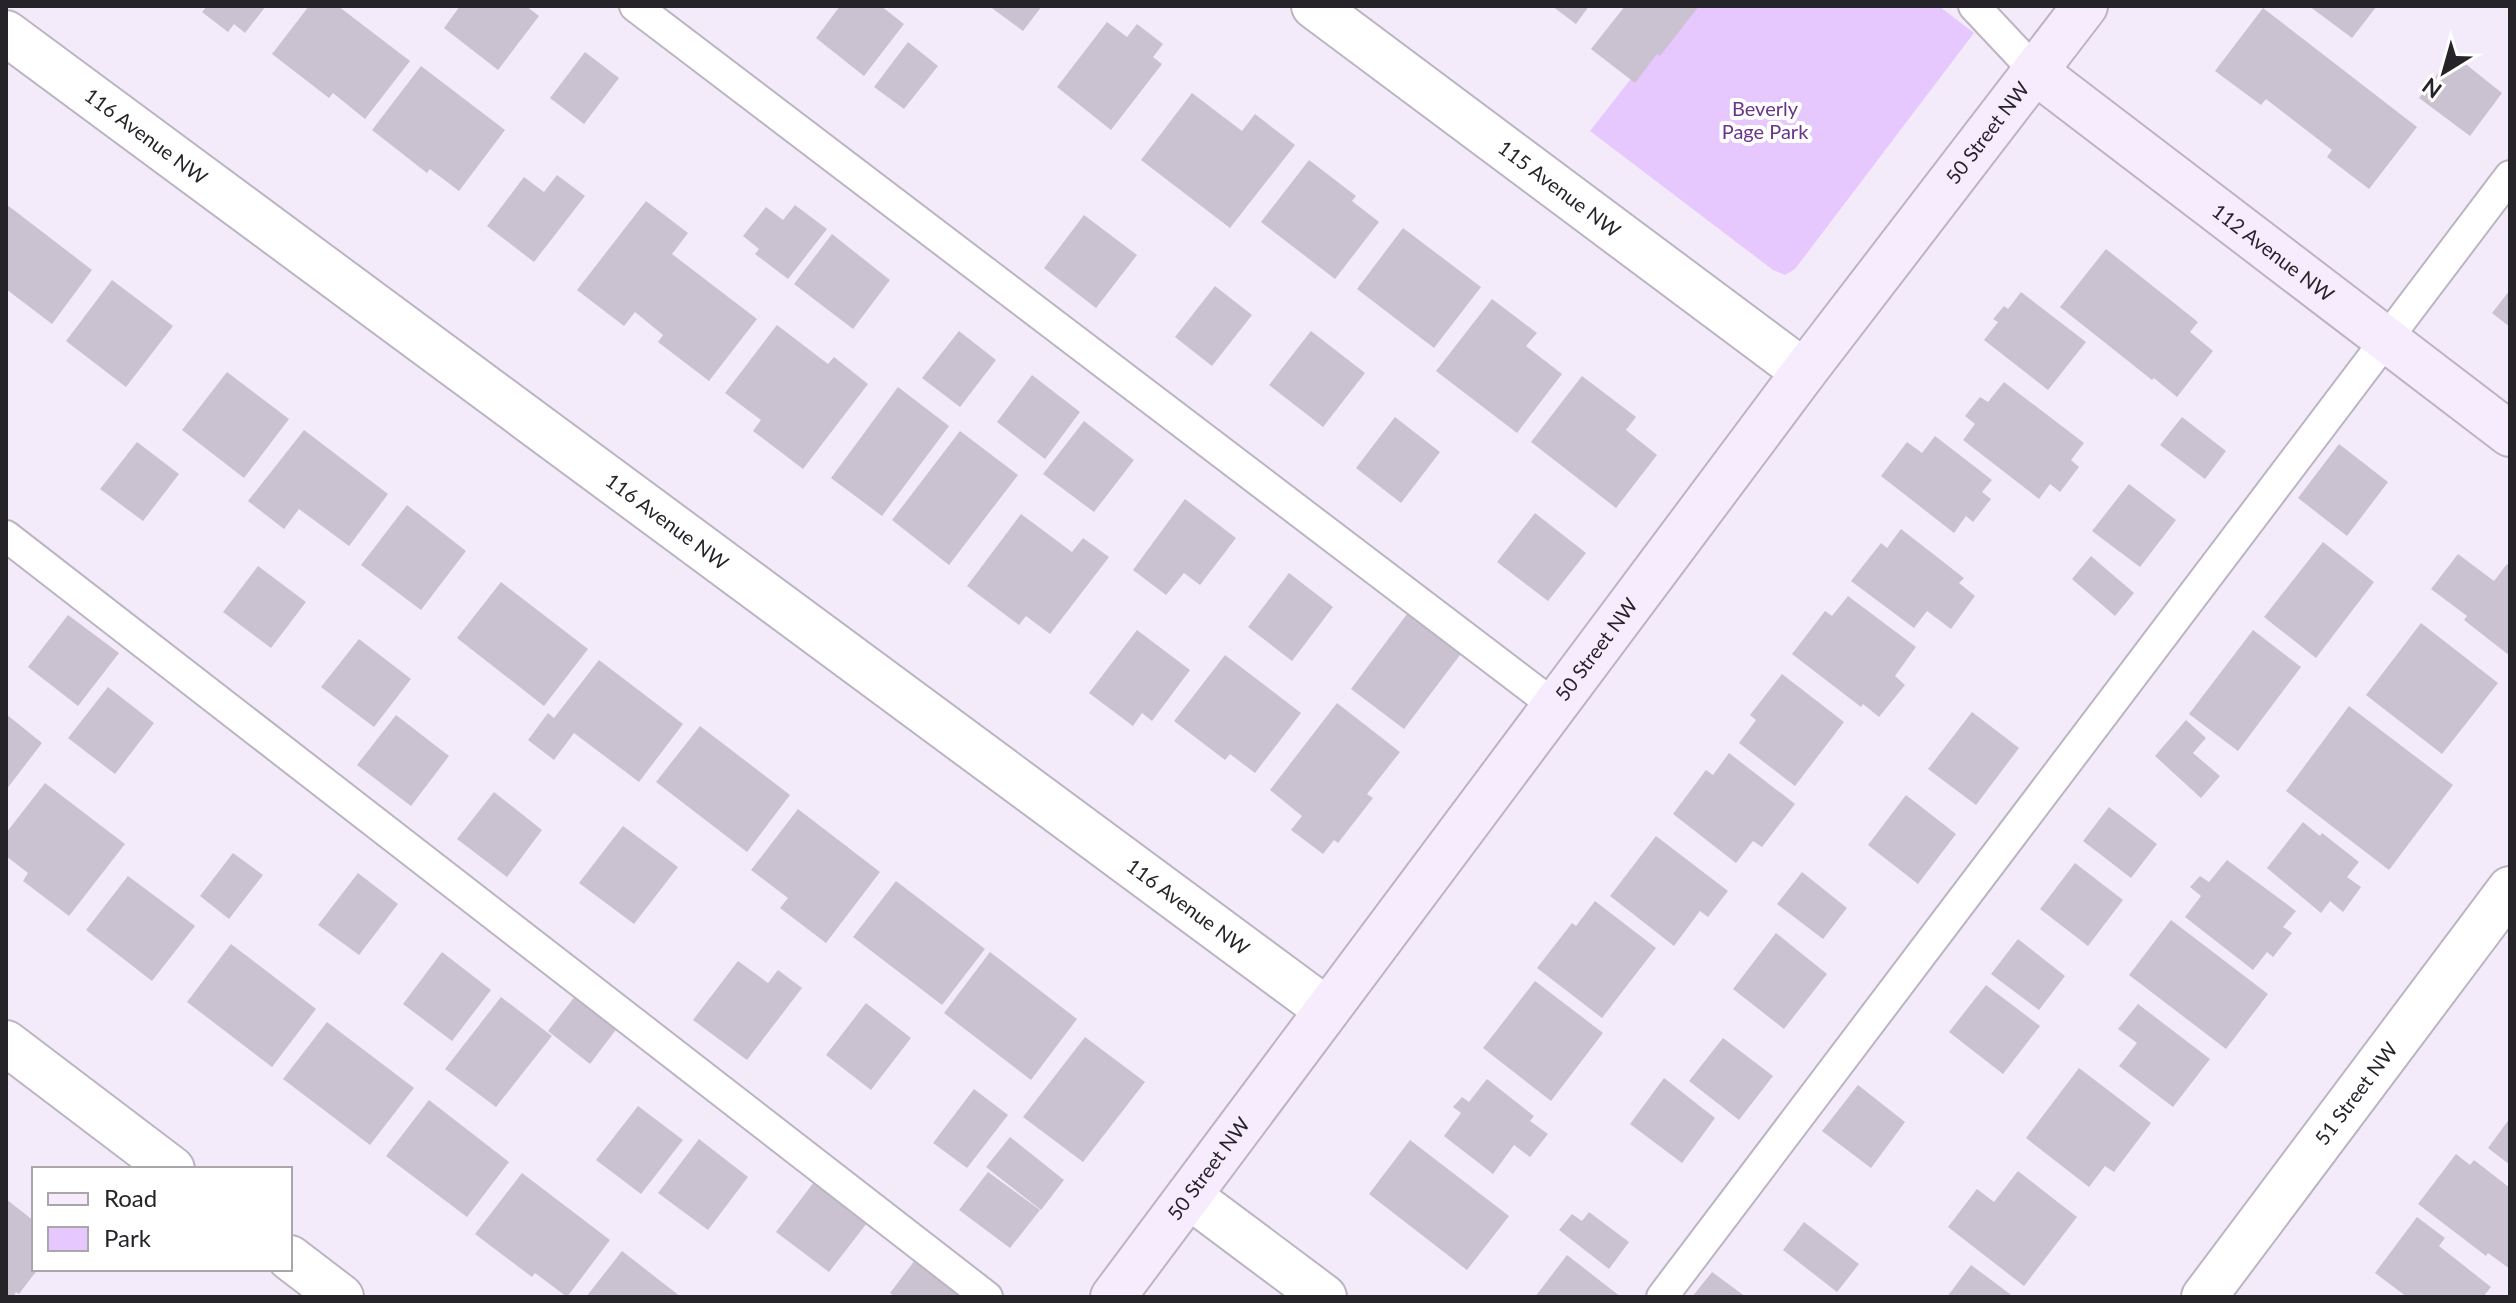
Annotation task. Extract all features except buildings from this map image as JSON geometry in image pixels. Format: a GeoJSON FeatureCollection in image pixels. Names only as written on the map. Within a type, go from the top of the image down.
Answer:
{"type":"FeatureCollection","features":[{"type":"Feature","properties":{"kind":"main road","name":"50 Street NW"},"geometry":{"type":"LineString","coordinates":[[1113,1297],[1804,372],[2085,6]]}},
{"type":"Feature","properties":{"kind":"main road","name":"112 Avenue NW"},"geometry":{"type":"LineString","coordinates":[[2036,72],[2510,434]]}},
{"type":"Feature","properties":{"kind":"street","name":"115 Avenue NW"},"geometry":{"type":"LineString","coordinates":[[1314,6],[1804,372]]}},
{"type":"Feature","properties":{"kind":"street","name":"116 Avenue NW"},"geometry":{"type":"LineString","coordinates":[[6,33],[1327,1010]]}},
{"type":"Feature","properties":{"kind":"street","name":"51 Street NW"},"geometry":{"type":"LineString","coordinates":[[2204,1297],[2510,889]]}},
{"type":"Feature","properties":{"kind":"street"},"geometry":{"type":"LineString","coordinates":[[6,1043],[169,1167]]}},
{"type":"Feature","properties":{"kind":"street"},"geometry":{"type":"LineString","coordinates":[[1189,1196],[1324,1297]]}},
{"type":"Feature","properties":{"kind":"street"},"geometry":{"type":"LineString","coordinates":[[292,1260],[341,1297]]}},
{"type":"Feature","properties":{"kind":"lane"},"geometry":{"type":"LineString","coordinates":[[635,6],[1555,706]]}},
{"type":"Feature","properties":{"kind":"lane"},"geometry":{"type":"LineString","coordinates":[[1974,6],[2036,72]]}},
{"type":"Feature","properties":{"kind":"lane"},"geometry":{"type":"LineString","coordinates":[[1662,1297],[2510,176]]}},
{"type":"Feature","properties":{"kind":"lane"},"geometry":{"type":"LineString","coordinates":[[6,536],[987,1297]]}},
{"type":"Feature","properties":{"kind":"green space","name":"Beverly Page Park"},"geometry":{"type":"Polygon","coordinates":[[[1688,6],[1939,6],[1974,33],[1795,269],[1785,275],[1773,270],[1590,131],[1688,6]]]}}]}
